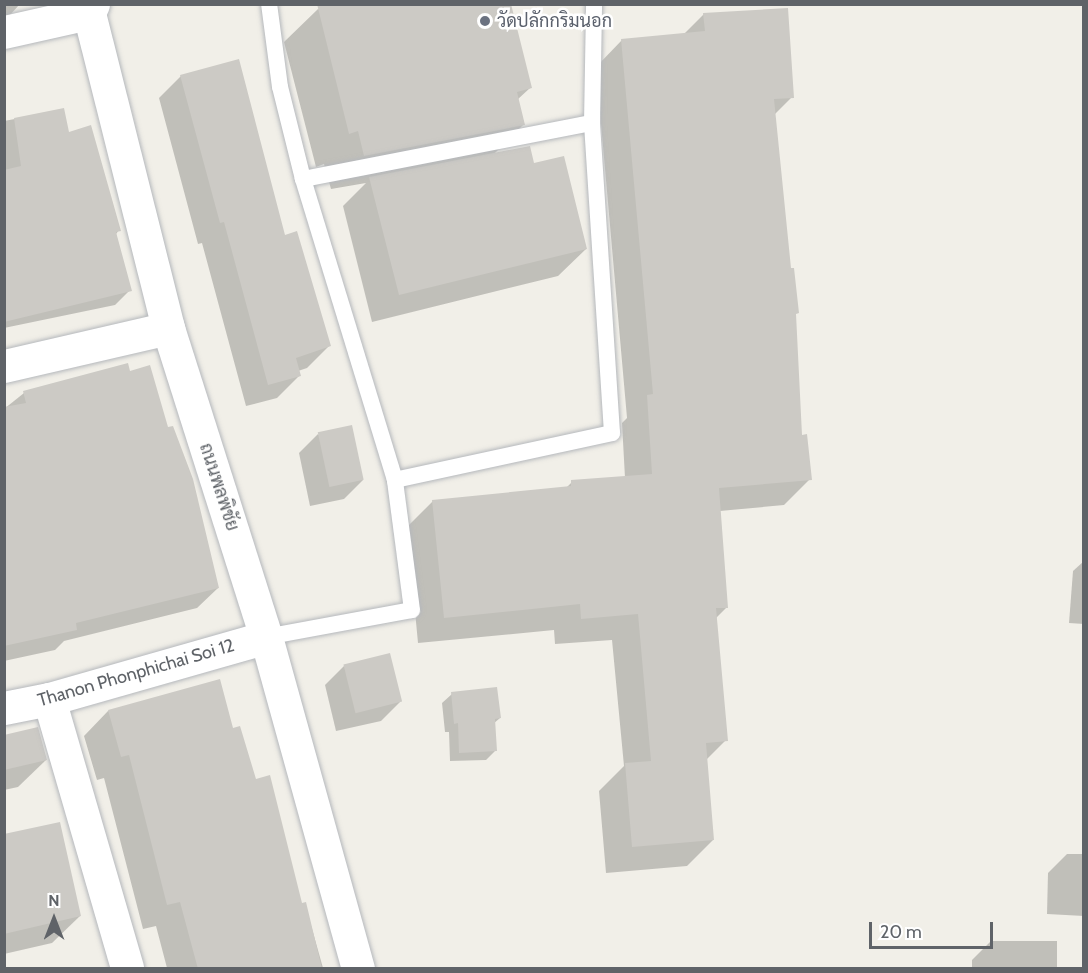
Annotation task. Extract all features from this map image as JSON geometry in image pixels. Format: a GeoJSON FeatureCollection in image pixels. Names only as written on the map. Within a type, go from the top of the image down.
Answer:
{"type":"FeatureCollection","features":[{"type":"Feature","properties":{"kind":"street"},"geometry":{"type":"LineString","coordinates":[[4,32],[91,9]]}},
{"type":"Feature","properties":{"kind":"street","name":"ถนนพลพิชัย"},"geometry":{"type":"LineString","coordinates":[[91,9],[168,328],[266,637],[358,969]]}},
{"type":"Feature","properties":{"kind":"street"},"geometry":{"type":"LineString","coordinates":[[4,366],[168,328]]}},
{"type":"Feature","properties":{"kind":"street","name":"Thanon Phonphichai Soi 12"},"geometry":{"type":"LineString","coordinates":[[4,708],[49,699],[266,637]]}},
{"type":"Feature","properties":{"kind":"street"},"geometry":{"type":"LineString","coordinates":[[49,699],[127,969]]}},
{"type":"Feature","properties":{"kind":"lane"},"geometry":{"type":"LineString","coordinates":[[266,637],[412,610],[395,480],[303,179],[280,87],[269,4]]}},
{"type":"Feature","properties":{"kind":"lane"},"geometry":{"type":"LineString","coordinates":[[395,480],[612,433],[592,123],[594,4]]}},
{"type":"Feature","properties":{"kind":"lane"},"geometry":{"type":"LineString","coordinates":[[303,179],[592,123]]}},
{"type":"Feature","properties":{"kind":"building"},"geometry":{"type":"Polygon","coordinates":[[[317,4],[511,4],[532,88],[517,92],[525,125],[364,156],[358,131],[349,134],[317,4]]]}},
{"type":"Feature","properties":{"kind":"building"},"geometry":{"type":"Polygon","coordinates":[[[788,8],[794,98],[774,99],[791,268],[794,268],[799,313],[796,314],[802,435],[807,434],[812,480],[719,488],[728,608],[716,608],[728,741],[706,743],[714,840],[632,847],[625,763],[651,761],[638,614],[581,619],[580,604],[444,618],[432,500],[571,486],[571,480],[652,474],[647,395],[653,394],[621,39],[705,31],[703,13],[788,8]]]}},
{"type":"Feature","properties":{"kind":"building"},"geometry":{"type":"Polygon","coordinates":[[[239,59],[285,235],[297,231],[331,346],[296,358],[301,376],[268,385],[224,222],[220,223],[180,75],[239,59]]]}},
{"type":"Feature","properties":{"kind":"building"},"geometry":{"type":"Polygon","coordinates":[[[64,108],[69,132],[91,125],[121,231],[116,232],[132,291],[4,322],[4,170],[21,166],[14,118],[64,108]]]}},
{"type":"Feature","properties":{"kind":"building"},"geometry":{"type":"Polygon","coordinates":[[[530,146],[534,163],[564,156],[587,249],[399,295],[369,177],[530,146]]]}},
{"type":"Feature","properties":{"kind":"building"},"geometry":{"type":"Polygon","coordinates":[[[128,363],[130,371],[150,365],[168,427],[173,426],[193,479],[219,588],[76,623],[77,630],[4,646],[4,407],[26,403],[23,391],[128,363]]]}},
{"type":"Feature","properties":{"kind":"building"},"geometry":{"type":"Polygon","coordinates":[[[352,425],[364,480],[329,487],[318,432],[352,425]]]}},
{"type":"Feature","properties":{"kind":"building"},"geometry":{"type":"Polygon","coordinates":[[[390,653],[402,702],[356,713],[343,665],[390,653]]]}},
{"type":"Feature","properties":{"kind":"building"},"geometry":{"type":"Polygon","coordinates":[[[220,679],[233,728],[240,726],[256,779],[270,775],[302,903],[306,902],[322,969],[198,969],[180,902],[167,905],[129,755],[121,757],[108,710],[220,679]]]}},
{"type":"Feature","properties":{"kind":"building"},"geometry":{"type":"Polygon","coordinates":[[[497,687],[501,718],[495,719],[497,751],[459,753],[458,723],[454,724],[451,692],[497,687]]]}},
{"type":"Feature","properties":{"kind":"building"},"geometry":{"type":"Polygon","coordinates":[[[38,727],[47,760],[4,770],[4,735],[38,727]]]}},
{"type":"Feature","properties":{"kind":"building"},"geometry":{"type":"Polygon","coordinates":[[[60,822],[81,916],[4,934],[4,834],[60,822]]]}},
{"type":"Feature","properties":{"kind":"place","name":"วัดปลักกริมนอก"},"geometry":{"type":"Point","coordinates":[485,21]}}]}
